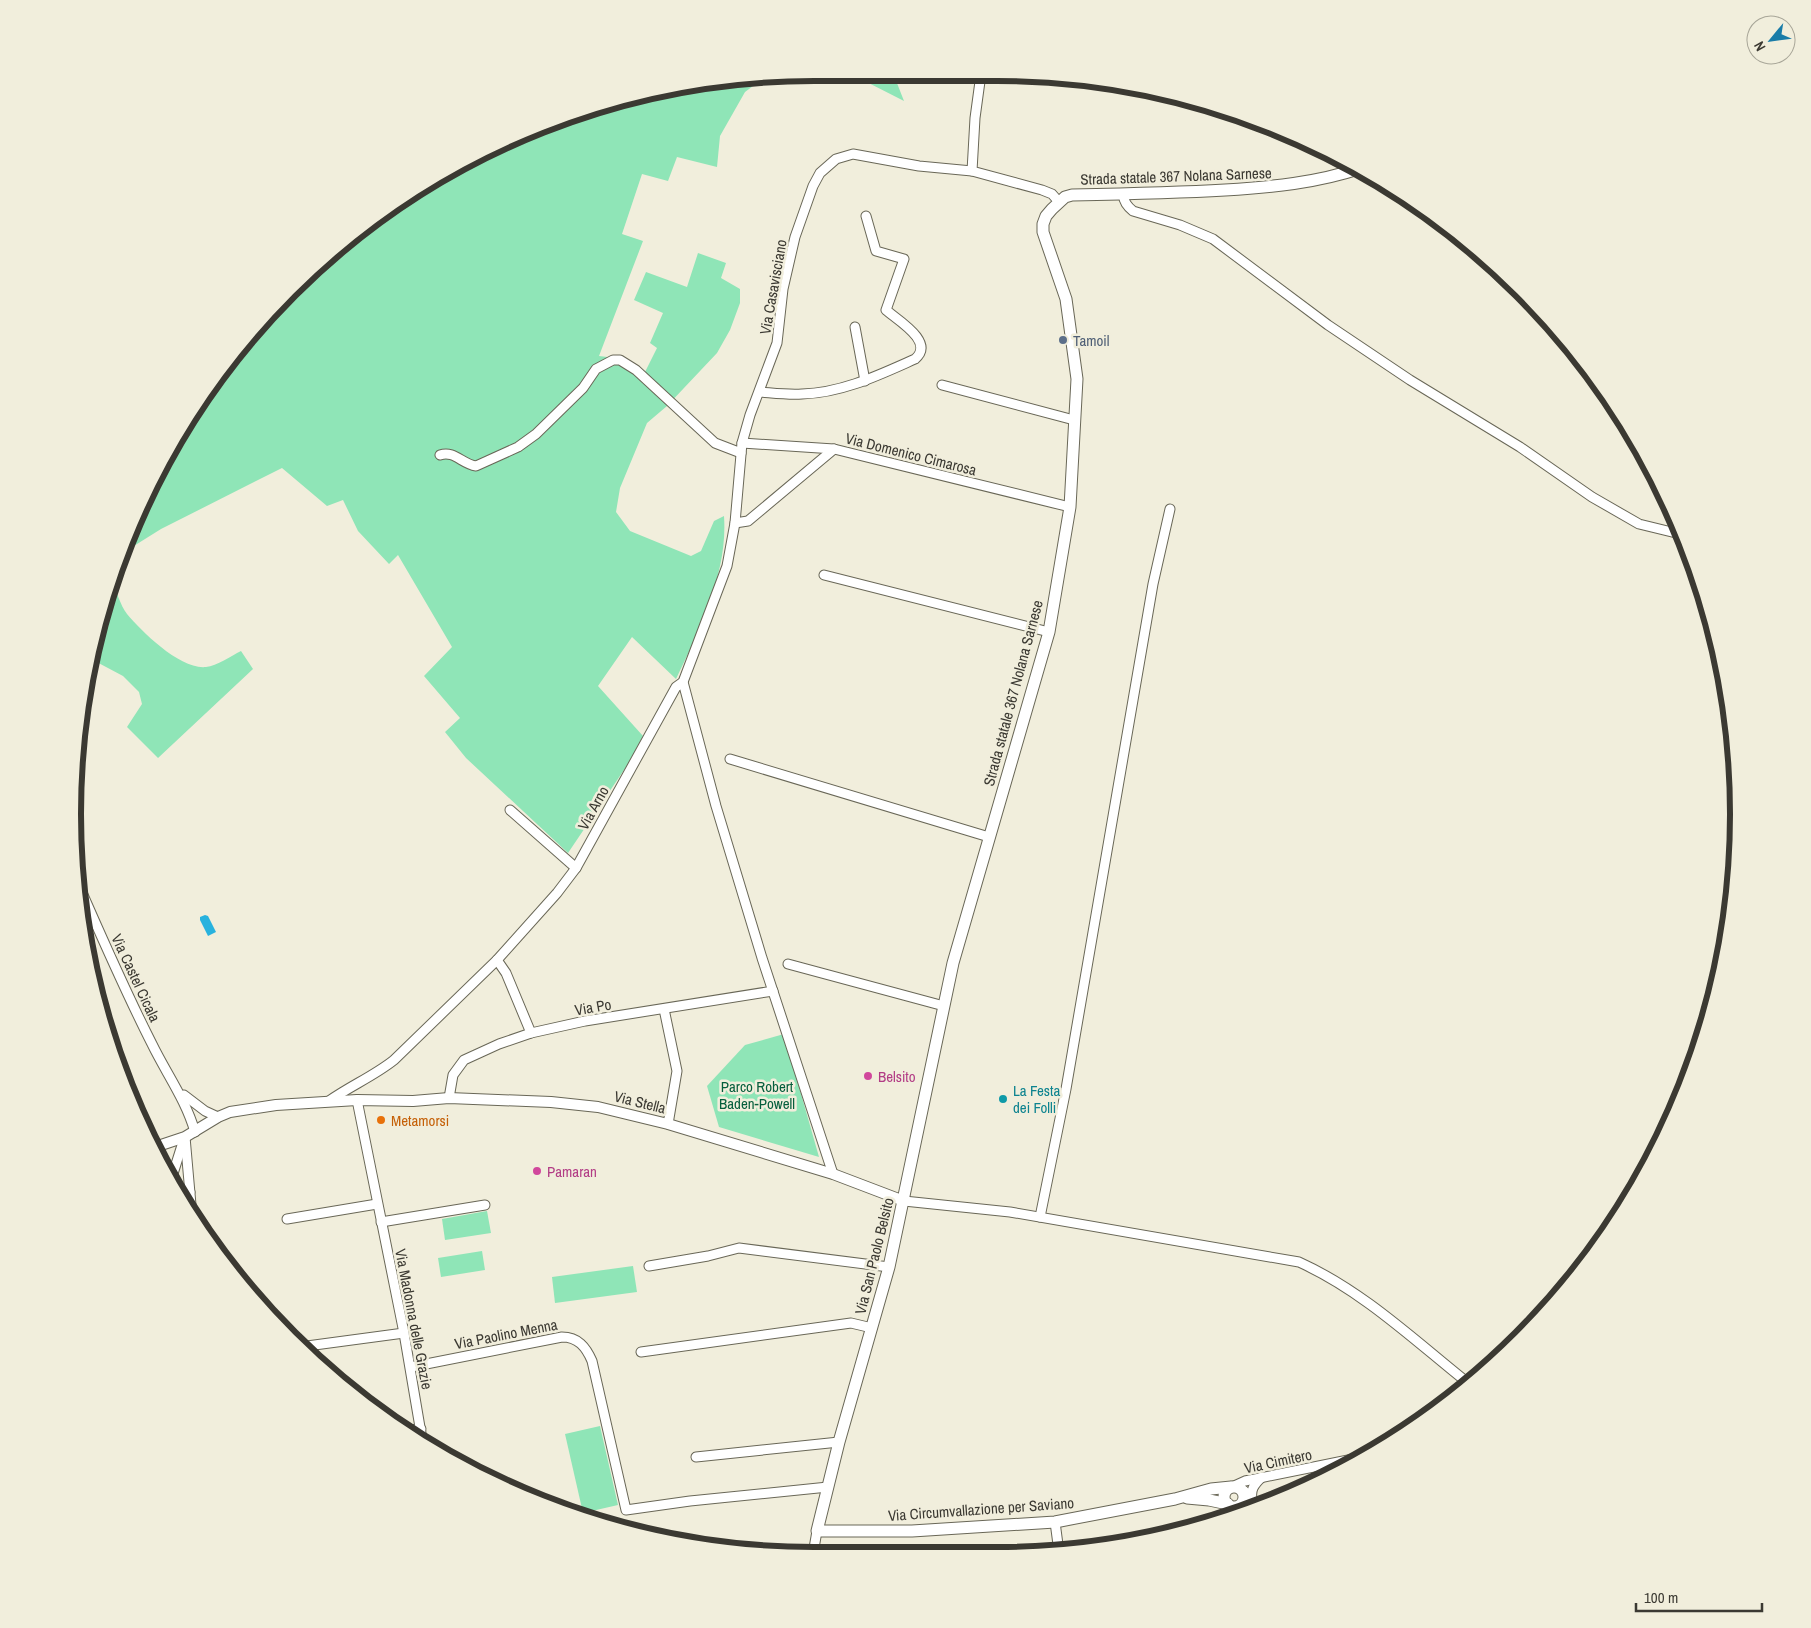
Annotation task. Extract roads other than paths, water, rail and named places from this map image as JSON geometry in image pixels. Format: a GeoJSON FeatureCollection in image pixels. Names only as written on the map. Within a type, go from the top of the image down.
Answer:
{"type":"FeatureCollection","features":[{"type":"Feature","properties":{"kind":"main road","name":"Strada statale 367 Nolana Sarnese"},"geometry":{"type":"LineString","coordinates":[[953,963],[1049,632],[1070,508],[1077,380],[1066,299],[1043,232],[1046,216],[1059,202],[1072,195],[1191,192],[1283,186],[1320,180],[1349,172]]}},
{"type":"Feature","properties":{"kind":"main road","name":"Via San Paolo Belsito"},"geometry":{"type":"LineString","coordinates":[[818,1531],[840,1442],[889,1267],[953,963]]}},
{"type":"Feature","properties":{"kind":"main road","name":"Via Circumvallazione per Saviano"},"geometry":{"type":"LineString","coordinates":[[818,1531],[912,1531],[1055,1522],[1176,1499],[1212,1488],[1236,1488]]}},
{"type":"Feature","properties":{"kind":"main road"},"geometry":{"type":"LineString","coordinates":[[1236,1488],[1224,1495],[1241,1505]]}},
{"type":"Feature","properties":{"kind":"main road"},"geometry":{"type":"LineString","coordinates":[[1236,1488],[1242,1504]]}},
{"type":"Feature","properties":{"kind":"main road"},"geometry":{"type":"LineString","coordinates":[[1236,1488],[1244,1494],[1243,1504]]}},
{"type":"Feature","properties":{"kind":"main road","name":"Via Circumvallazione per Saviano"},"geometry":{"type":"LineString","coordinates":[[1176,1499],[1193,1498],[1240,1505]]}},
{"type":"Feature","properties":{"kind":"street"},"geometry":{"type":"LineString","coordinates":[[972,172],[979,81]]}},
{"type":"Feature","properties":{"kind":"street","name":"Via Casavisciano"},"geometry":{"type":"LineString","coordinates":[[742,448],[750,415],[777,344],[783,290],[795,237],[813,186],[820,173],[836,159],[853,154],[918,166],[972,172],[1042,190],[1052,194],[1059,202]]}},
{"type":"Feature","properties":{"kind":"street"},"geometry":{"type":"LineString","coordinates":[[1123,194],[1128,207],[1133,211],[1173,222],[1213,239],[1328,325],[1410,380],[1520,448],[1592,497],[1639,524],[1673,532]]}},
{"type":"Feature","properties":{"kind":"street"},"geometry":{"type":"LineString","coordinates":[[760,392],[802,394],[831,390],[865,381],[915,359],[922,350],[921,342],[915,334],[886,310],[904,259],[876,251],[866,216]]}},
{"type":"Feature","properties":{"kind":"street"},"geometry":{"type":"LineString","coordinates":[[855,327],[865,381]]}},
{"type":"Feature","properties":{"kind":"street","name":"Via Domenico Cimarosa"},"geometry":{"type":"LineString","coordinates":[[440,454],[451,453],[469,465],[476,466],[518,447],[551,420],[582,388],[596,369],[613,360],[620,360],[636,370],[715,443],[742,448],[834,449],[1070,508]]}},
{"type":"Feature","properties":{"kind":"street"},"geometry":{"type":"LineString","coordinates":[[942,385],[1074,420]]}},
{"type":"Feature","properties":{"kind":"street","name":"Via Arno"},"geometry":{"type":"LineString","coordinates":[[329,1101],[388,1064],[497,960],[557,893],[576,868],[676,687],[683,682],[727,566],[735,523],[742,448]]}},
{"type":"Feature","properties":{"kind":"street"},"geometry":{"type":"LineString","coordinates":[[735,523],[748,520],[834,449]]}},
{"type":"Feature","properties":{"kind":"street"},"geometry":{"type":"LineString","coordinates":[[1040,1217],[1066,1089],[1153,584],[1170,510]]}},
{"type":"Feature","properties":{"kind":"street"},"geometry":{"type":"LineString","coordinates":[[824,575],[1049,632]]}},
{"type":"Feature","properties":{"kind":"street"},"geometry":{"type":"LineString","coordinates":[[683,682],[716,806],[762,958],[833,1174]]}},
{"type":"Feature","properties":{"kind":"street"},"geometry":{"type":"LineString","coordinates":[[730,759],[989,837]]}},
{"type":"Feature","properties":{"kind":"street"},"geometry":{"type":"LineString","coordinates":[[510,810],[576,868]]}},
{"type":"Feature","properties":{"kind":"street","name":"Via Castel Cicala"},"geometry":{"type":"LineString","coordinates":[[87,905],[163,1066],[178,1090]]}},
{"type":"Feature","properties":{"kind":"street"},"geometry":{"type":"LineString","coordinates":[[497,960],[506,973],[531,1033]]}},
{"type":"Feature","properties":{"kind":"street"},"geometry":{"type":"LineString","coordinates":[[788,964],[944,1006]]}},
{"type":"Feature","properties":{"kind":"street","name":"Via Po"},"geometry":{"type":"LineString","coordinates":[[449,1098],[453,1075],[464,1060],[499,1044],[531,1033],[584,1022],[773,991]]}},
{"type":"Feature","properties":{"kind":"street"},"geometry":{"type":"LineString","coordinates":[[664,1009],[677,1071],[668,1124]]}},
{"type":"Feature","properties":{"kind":"street"},"geometry":{"type":"LineString","coordinates":[[178,1090],[191,1102],[218,1116]]}},
{"type":"Feature","properties":{"kind":"street"},"geometry":{"type":"LineString","coordinates":[[178,1090],[186,1105],[195,1132]]}},
{"type":"Feature","properties":{"kind":"street","name":"Via Stella"},"geometry":{"type":"LineString","coordinates":[[329,1101],[414,1101],[449,1098],[551,1102],[598,1108],[668,1124],[833,1174],[904,1201]]}},
{"type":"Feature","properties":{"kind":"street","name":"Via Madonna delle Grazie"},"geometry":{"type":"LineString","coordinates":[[357,1100],[411,1367],[421,1432]]}},
{"type":"Feature","properties":{"kind":"street"},"geometry":{"type":"LineString","coordinates":[[161,1145],[195,1132],[218,1116],[249,1108],[329,1101]]}},
{"type":"Feature","properties":{"kind":"street"},"geometry":{"type":"LineString","coordinates":[[174,1171],[185,1137]]}},
{"type":"Feature","properties":{"kind":"street"},"geometry":{"type":"LineString","coordinates":[[185,1137],[191,1198]]}},
{"type":"Feature","properties":{"kind":"street"},"geometry":{"type":"LineString","coordinates":[[186,1191],[190,1192]]}},
{"type":"Feature","properties":{"kind":"street"},"geometry":{"type":"LineString","coordinates":[[904,1201],[1010,1212],[1299,1262],[1322,1272],[1366,1300],[1462,1379]]}},
{"type":"Feature","properties":{"kind":"street"},"geometry":{"type":"LineString","coordinates":[[287,1219],[378,1204]]}},
{"type":"Feature","properties":{"kind":"street"},"geometry":{"type":"LineString","coordinates":[[381,1222],[485,1205]]}},
{"type":"Feature","properties":{"kind":"street"},"geometry":{"type":"LineString","coordinates":[[649,1266],[708,1256],[739,1248],[889,1267]]}},
{"type":"Feature","properties":{"kind":"street"},"geometry":{"type":"LineString","coordinates":[[641,1352],[851,1323],[872,1328]]}},
{"type":"Feature","properties":{"kind":"street"},"geometry":{"type":"LineString","coordinates":[[310,1346],[404,1333]]}},
{"type":"Feature","properties":{"kind":"street","name":"Via Paolino Menna"},"geometry":{"type":"LineString","coordinates":[[411,1367],[562,1337],[568,1337],[581,1343],[588,1350],[592,1361],[626,1510],[690,1501],[828,1487]]}},
{"type":"Feature","properties":{"kind":"street"},"geometry":{"type":"LineString","coordinates":[[417,1429],[421,1429]]}},
{"type":"Feature","properties":{"kind":"street"},"geometry":{"type":"LineString","coordinates":[[696,1457],[840,1442]]}},
{"type":"Feature","properties":{"kind":"street","name":"Via Cimitero"},"geometry":{"type":"LineString","coordinates":[[1236,1488],[1245,1481],[1338,1462]]}},
{"type":"Feature","properties":{"kind":"street"},"geometry":{"type":"LineString","coordinates":[[1247,1503],[1251,1499],[1255,1484],[1262,1477]]}},
{"type":"Feature","properties":{"kind":"street"},"geometry":{"type":"LineString","coordinates":[[1055,1522],[1058,1544]]}},
{"type":"Feature","properties":{"kind":"street","name":"Via San Paolo Belsito"},"geometry":{"type":"LineString","coordinates":[[815,1547],[818,1531]]}},
{"type":"Feature","properties":{"kind":"water"},"geometry":{"type":"Polygon","coordinates":[[[208,916],[216,932],[208,936],[200,920],[200,917],[208,916]]]}},
{"type":"Feature","properties":{"kind":"place","name":"Tamoil"},"geometry":{"type":"Point","coordinates":[1063,340]}},
{"type":"Feature","properties":{"kind":"place","name":"Belsito"},"geometry":{"type":"Point","coordinates":[868,1076]}},
{"type":"Feature","properties":{"kind":"place","name":"La Festa dei Folli"},"geometry":{"type":"Point","coordinates":[1003,1099]}},
{"type":"Feature","properties":{"kind":"place","name":"Metamorsi"},"geometry":{"type":"Point","coordinates":[381,1120]}},
{"type":"Feature","properties":{"kind":"place","name":"Pamaran"},"geometry":{"type":"Point","coordinates":[537,1171]}},
{"type":"Feature","properties":{"kind":"park label","name":"Parco Robert Baden-Powell"},"geometry":{"type":"Point","coordinates":[757,1094]}}]}
